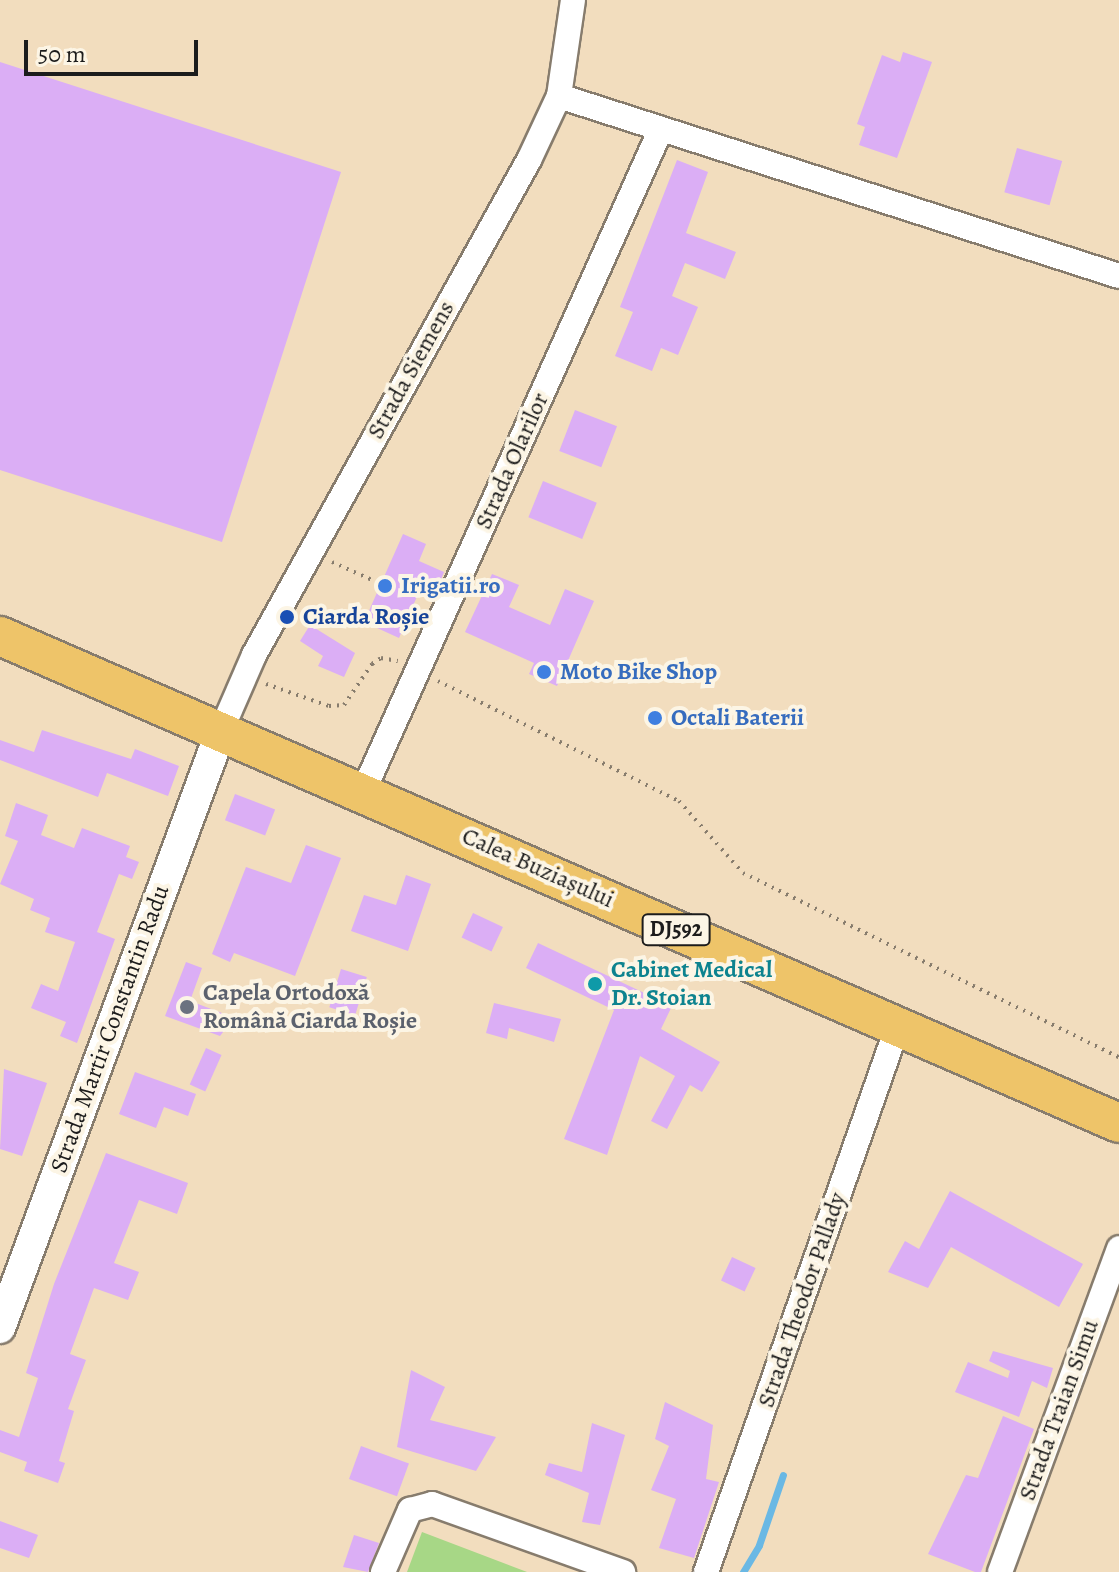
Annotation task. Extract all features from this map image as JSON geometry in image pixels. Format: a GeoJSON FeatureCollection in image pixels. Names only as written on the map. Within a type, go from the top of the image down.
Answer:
{"type":"FeatureCollection","features":[{"type":"Feature","properties":{"kind":"main road","name":"Calea Buziașului"},"geometry":{"type":"LineString","coordinates":[[0,636],[1119,1123]]}},
{"type":"Feature","properties":{"kind":"street","name":"Strada Siemens"},"geometry":{"type":"LineString","coordinates":[[221,731],[254,655],[529,160],[559,96],[573,0]]}},
{"type":"Feature","properties":{"kind":"street"},"geometry":{"type":"LineString","coordinates":[[559,96],[1119,276]]}},
{"type":"Feature","properties":{"kind":"street","name":"Strada Olarilor"},"geometry":{"type":"LineString","coordinates":[[363,792],[661,129]]}},
{"type":"Feature","properties":{"kind":"street","name":"Strada Martir Constantin Radu"},"geometry":{"type":"LineString","coordinates":[[0,1328],[221,731]]}},
{"type":"Feature","properties":{"kind":"street","name":"Strada Theodor Pallady"},"geometry":{"type":"LineString","coordinates":[[706,1572],[897,1028]]}},
{"type":"Feature","properties":{"kind":"street","name":"Strada Traian Simu"},"geometry":{"type":"LineString","coordinates":[[1000,1572],[1119,1248]]}},
{"type":"Feature","properties":{"kind":"street"},"geometry":{"type":"LineString","coordinates":[[383,1572],[410,1510],[432,1504],[623,1572]]}},
{"type":"Feature","properties":{"kind":"path"},"geometry":{"type":"LineString","coordinates":[[311,552],[381,584]]}},
{"type":"Feature","properties":{"kind":"path"},"geometry":{"type":"LineString","coordinates":[[263,683],[329,706],[344,705],[381,658],[392,658],[679,801],[743,873],[1119,1057]]}},
{"type":"Feature","properties":{"kind":"green space"},"geometry":{"type":"Polygon","coordinates":[[[422,1532],[527,1572],[407,1572],[422,1532]]]}},
{"type":"Feature","properties":{"kind":"building"},"geometry":{"type":"Polygon","coordinates":[[[903,52],[932,62],[897,158],[859,145],[865,127],[857,124],[882,55],[900,62],[903,52]]]}},
{"type":"Feature","properties":{"kind":"building"},"geometry":{"type":"Polygon","coordinates":[[[0,62],[341,172],[222,542],[0,470],[0,62]]]}},
{"type":"Feature","properties":{"kind":"building"},"geometry":{"type":"Polygon","coordinates":[[[1017,148],[1062,161],[1049,205],[1004,192],[1017,148]]]}},
{"type":"Feature","properties":{"kind":"building"},"geometry":{"type":"Polygon","coordinates":[[[677,160],[708,172],[686,233],[736,252],[725,279],[685,263],[672,296],[698,307],[678,355],[661,348],[652,371],[615,356],[633,312],[620,307],[677,160]]]}},
{"type":"Feature","properties":{"kind":"building"},"geometry":{"type":"Polygon","coordinates":[[[575,410],[617,426],[601,467],[559,451],[575,410]]]}},
{"type":"Feature","properties":{"kind":"building"},"geometry":{"type":"Polygon","coordinates":[[[543,481],[597,503],[582,539],[528,517],[543,481]]]}},
{"type":"Feature","properties":{"kind":"building"},"geometry":{"type":"Polygon","coordinates":[[[403,534],[426,544],[419,561],[444,572],[433,599],[419,592],[399,638],[364,622],[403,534]]]}},
{"type":"Feature","properties":{"kind":"building"},"geometry":{"type":"Polygon","coordinates":[[[492,574],[519,585],[509,607],[550,625],[565,589],[594,601],[557,686],[529,674],[534,663],[465,632],[492,574]]]}},
{"type":"Feature","properties":{"kind":"building"},"geometry":{"type":"Polygon","coordinates":[[[310,625],[355,653],[344,677],[318,666],[323,656],[300,641],[310,625]]]}},
{"type":"Feature","properties":{"kind":"building"},"geometry":{"type":"Polygon","coordinates":[[[42,730],[131,759],[135,749],[179,766],[168,796],[107,773],[98,797],[0,760],[0,740],[34,752],[42,730]]]}},
{"type":"Feature","properties":{"kind":"building"},"geometry":{"type":"Polygon","coordinates":[[[235,794],[275,809],[265,836],[225,820],[235,794]]]}},
{"type":"Feature","properties":{"kind":"building"},"geometry":{"type":"Polygon","coordinates":[[[16,803],[48,815],[41,835],[74,848],[82,828],[130,846],[126,857],[139,862],[132,879],[119,874],[97,932],[115,939],[77,1043],[60,1036],[66,1022],[31,1008],[41,984],[58,991],[75,942],[45,932],[50,918],[30,910],[34,899],[0,884],[18,841],[5,836],[16,803]]]}},
{"type":"Feature","properties":{"kind":"building"},"geometry":{"type":"Polygon","coordinates":[[[306,845],[341,858],[295,976],[234,953],[230,962],[212,954],[246,867],[291,883],[306,845]]]}},
{"type":"Feature","properties":{"kind":"building"},"geometry":{"type":"Polygon","coordinates":[[[406,875],[431,884],[408,951],[351,931],[364,895],[396,905],[406,875]]]}},
{"type":"Feature","properties":{"kind":"building"},"geometry":{"type":"Polygon","coordinates":[[[473,913],[503,927],[491,951],[462,937],[473,913]]]}},
{"type":"Feature","properties":{"kind":"building"},"geometry":{"type":"Polygon","coordinates":[[[538,943],[672,1006],[661,1029],[720,1062],[702,1092],[690,1085],[667,1129],[651,1121],[675,1076],[640,1056],[607,1155],[564,1139],[614,1010],[526,968],[538,943]]]}},
{"type":"Feature","properties":{"kind":"building","name":"Capela Ortodoxă Română Ciarda Roșie"},"geometry":{"type":"Polygon","coordinates":[[[186,962],[202,968],[190,1001],[222,1013],[227,1027],[220,1036],[165,1016],[186,962]]]}},
{"type":"Feature","properties":{"kind":"building"},"geometry":{"type":"Polygon","coordinates":[[[341,969],[367,977],[355,1015],[329,1007],[341,969]]]}},
{"type":"Feature","properties":{"kind":"building"},"geometry":{"type":"Polygon","coordinates":[[[494,1003],[561,1019],[554,1042],[509,1028],[507,1039],[486,1033],[494,1003]]]}},
{"type":"Feature","properties":{"kind":"building"},"geometry":{"type":"Polygon","coordinates":[[[206,1048],[222,1055],[205,1091],[190,1085],[206,1048]]]}},
{"type":"Feature","properties":{"kind":"building"},"geometry":{"type":"Polygon","coordinates":[[[4,1069],[47,1083],[22,1156],[0,1149],[4,1069]]]}},
{"type":"Feature","properties":{"kind":"building"},"geometry":{"type":"Polygon","coordinates":[[[135,1072],[196,1094],[188,1116],[164,1107],[156,1128],[119,1114],[135,1072]]]}},
{"type":"Feature","properties":{"kind":"building"},"geometry":{"type":"Polygon","coordinates":[[[106,1153],[188,1183],[177,1214],[139,1200],[114,1263],[139,1272],[128,1300],[94,1288],[70,1354],[86,1360],[68,1409],[74,1411],[59,1461],[65,1463],[58,1483],[24,1471],[27,1462],[0,1452],[0,1430],[19,1437],[38,1378],[26,1373],[54,1284],[106,1153]]]}},
{"type":"Feature","properties":{"kind":"building"},"geometry":{"type":"Polygon","coordinates":[[[950,1191],[1083,1264],[1059,1307],[951,1247],[928,1288],[888,1272],[905,1241],[919,1249],[950,1191]]]}},
{"type":"Feature","properties":{"kind":"building"},"geometry":{"type":"Polygon","coordinates":[[[732,1257],[756,1268],[745,1292],[721,1281],[732,1257]]]}},
{"type":"Feature","properties":{"kind":"building"},"geometry":{"type":"Polygon","coordinates":[[[993,1351],[1053,1368],[1047,1388],[1032,1381],[1019,1417],[955,1392],[968,1362],[1008,1378],[1010,1371],[989,1361],[993,1351]]]}},
{"type":"Feature","properties":{"kind":"building"},"geometry":{"type":"Polygon","coordinates":[[[411,1370],[445,1387],[430,1420],[496,1437],[476,1471],[397,1447],[411,1370]]]}},
{"type":"Feature","properties":{"kind":"building"},"geometry":{"type":"Polygon","coordinates":[[[665,1402],[713,1425],[706,1479],[719,1482],[694,1558],[659,1548],[676,1499],[651,1490],[669,1446],[655,1439],[665,1402]]]}},
{"type":"Feature","properties":{"kind":"building"},"geometry":{"type":"Polygon","coordinates":[[[1003,1416],[1034,1429],[981,1572],[975,1572],[928,1554],[966,1475],[978,1478],[1003,1416]]]}},
{"type":"Feature","properties":{"kind":"building"},"geometry":{"type":"Polygon","coordinates":[[[592,1423],[625,1435],[600,1525],[582,1522],[589,1493],[545,1475],[549,1463],[582,1472],[592,1423]]]}},
{"type":"Feature","properties":{"kind":"building"},"geometry":{"type":"Polygon","coordinates":[[[361,1446],[409,1463],[397,1496],[349,1479],[361,1446]]]}},
{"type":"Feature","properties":{"kind":"building"},"geometry":{"type":"Polygon","coordinates":[[[0,1521],[38,1535],[29,1558],[0,1548],[0,1521]]]}},
{"type":"Feature","properties":{"kind":"building"},"geometry":{"type":"Polygon","coordinates":[[[354,1535],[379,1543],[368,1572],[343,1567],[354,1535]]]}},
{"type":"Feature","properties":{"kind":"waterway"},"geometry":{"type":"LineString","coordinates":[[743,1572],[759,1545],[783,1475]]}},
{"type":"Feature","properties":{"kind":"place","name":"Irigatii.ro"},"geometry":{"type":"Point","coordinates":[385,586]}},
{"type":"Feature","properties":{"kind":"place","name":"Ciarda Roșie"},"geometry":{"type":"Point","coordinates":[287,617]}},
{"type":"Feature","properties":{"kind":"place","name":"Moto Bike Shop"},"geometry":{"type":"Point","coordinates":[544,672]}},
{"type":"Feature","properties":{"kind":"place","name":"Octali Baterii"},"geometry":{"type":"Point","coordinates":[655,718]}},
{"type":"Feature","properties":{"kind":"place","name":"Cabinet Medical Dr. Stoian"},"geometry":{"type":"Point","coordinates":[595,984]}},
{"type":"Feature","properties":{"kind":"place","name":"Capela Ortodoxă Română Ciarda Roșie"},"geometry":{"type":"Point","coordinates":[187,1007]}}]}
